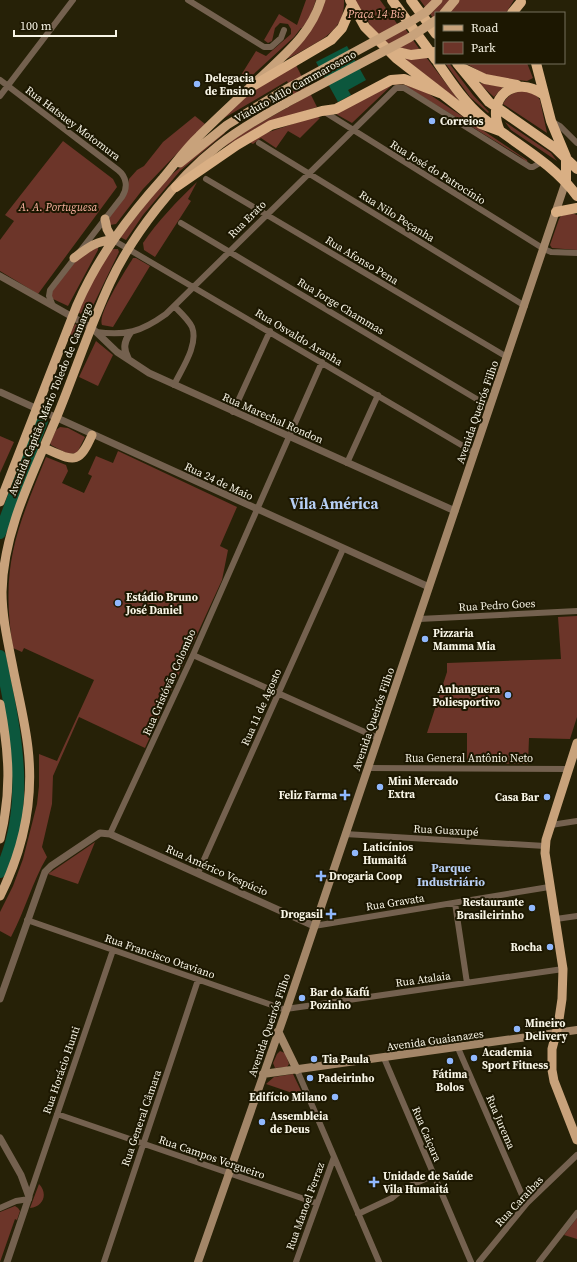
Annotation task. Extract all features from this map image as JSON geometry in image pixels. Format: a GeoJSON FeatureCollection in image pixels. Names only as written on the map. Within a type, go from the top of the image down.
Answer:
{"type":"FeatureCollection","features":[{"type":"Feature","properties":{"kind":"highway"},"geometry":{"type":"LineString","coordinates":[[392,0],[434,55]]}},
{"type":"Feature","properties":{"kind":"highway"},"geometry":{"type":"LineString","coordinates":[[411,0],[435,33]]}},
{"type":"Feature","properties":{"kind":"highway"},"geometry":{"type":"LineString","coordinates":[[513,12],[521,1]]}},
{"type":"Feature","properties":{"kind":"highway"},"geometry":{"type":"LineString","coordinates":[[521,1],[524,12]]}},
{"type":"Feature","properties":{"kind":"highway"},"geometry":{"type":"LineString","coordinates":[[251,87],[331,40],[342,28],[349,2]]}},
{"type":"Feature","properties":{"kind":"highway"},"geometry":{"type":"LineString","coordinates":[[349,2],[365,27],[388,50],[440,93],[481,124],[500,131]]}},
{"type":"Feature","properties":{"kind":"highway"},"geometry":{"type":"LineString","coordinates":[[388,50],[405,55],[434,55]]}},
{"type":"Feature","properties":{"kind":"highway"},"geometry":{"type":"LineString","coordinates":[[439,64],[474,110],[500,131],[543,161],[566,181],[577,196]]}},
{"type":"Feature","properties":{"kind":"highway"},"geometry":{"type":"LineString","coordinates":[[458,64],[481,78],[517,86],[529,86],[544,95]]}},
{"type":"Feature","properties":{"kind":"highway"},"geometry":{"type":"LineString","coordinates":[[458,64],[479,92],[495,107],[555,148],[577,169]]}},
{"type":"Feature","properties":{"kind":"highway"},"geometry":{"type":"LineString","coordinates":[[536,64],[551,121],[566,157],[566,181]]}},
{"type":"Feature","properties":{"kind":"highway"},"geometry":{"type":"LineString","coordinates":[[176,187],[237,145],[271,125],[343,106],[394,79],[411,81],[440,93]]}},
{"type":"Feature","properties":{"kind":"highway"},"geometry":{"type":"LineString","coordinates":[[500,131],[496,119],[495,107],[505,93],[517,86]]}},
{"type":"Feature","properties":{"kind":"highway"},"geometry":{"type":"LineString","coordinates":[[556,212],[577,208]]}},
{"type":"Feature","properties":{"kind":"main road","name":"Avenida Capitão Mário Toledo de Camargo"},"geometry":{"type":"LineString","coordinates":[[0,502],[39,410],[73,316],[91,274],[135,209],[197,138],[295,46],[314,19],[321,0]]}},
{"type":"Feature","properties":{"kind":"main road","name":"Viaduto Milo Cammarosano"},"geometry":{"type":"LineString","coordinates":[[165,175],[227,125],[281,92],[410,22],[426,12],[438,0]]}},
{"type":"Feature","properties":{"kind":"main road"},"geometry":{"type":"LineString","coordinates":[[445,12],[455,0]]}},
{"type":"Feature","properties":{"kind":"main road","name":"Viaduto Milo Cammarosano"},"geometry":{"type":"LineString","coordinates":[[176,187],[198,163],[217,146],[253,121],[409,38],[435,21]]}},
{"type":"Feature","properties":{"kind":"main road","name":"Avenida Queirós Filho"},"geometry":{"type":"LineString","coordinates":[[198,1262],[286,1010],[566,181]]}},
{"type":"Feature","properties":{"kind":"main road","name":"Avenida Capitão Mário Toledo de Camargo"},"geometry":{"type":"LineString","coordinates":[[0,896],[20,845],[27,812],[29,777],[28,746],[4,614],[3,575],[9,538],[15,519],[44,448],[54,417],[94,330],[110,282],[128,249],[151,216],[176,187]]}},
{"type":"Feature","properties":{"kind":"main road"},"geometry":{"type":"LineString","coordinates":[[74,258],[95,244],[113,240],[107,230],[105,219]]}},
{"type":"Feature","properties":{"kind":"main road"},"geometry":{"type":"LineString","coordinates":[[44,448],[67,458],[76,458],[85,451],[92,435]]}},
{"type":"Feature","properties":{"kind":"main road"},"geometry":{"type":"LineString","coordinates":[[0,704],[9,764],[7,805],[0,839]]}},
{"type":"Feature","properties":{"kind":"main road"},"geometry":{"type":"LineString","coordinates":[[577,743],[545,846],[545,861],[556,919],[563,969],[562,999],[557,1033],[551,1057],[552,1075],[577,1140]]}},
{"type":"Feature","properties":{"kind":"main road","name":"Avenida Guaianazes"},"geometry":{"type":"LineString","coordinates":[[263,1074],[458,1048],[577,1030]]}},
{"type":"Feature","properties":{"kind":"main road"},"geometry":{"type":"LineString","coordinates":[[278,1031],[297,1070]]}},
{"type":"Feature","properties":{"kind":"street"},"geometry":{"type":"LineString","coordinates":[[0,96],[73,0]]}},
{"type":"Feature","properties":{"kind":"street"},"geometry":{"type":"LineString","coordinates":[[191,1],[264,47],[271,47],[281,38],[284,30]]}},
{"type":"Feature","properties":{"kind":"street","name":"Rua Hatsuey Motomura"},"geometry":{"type":"LineString","coordinates":[[0,80],[123,174],[126,183],[124,194],[50,290],[49,296],[53,306]]}},
{"type":"Feature","properties":{"kind":"street","name":"Rua Erato"},"geometry":{"type":"LineString","coordinates":[[94,330],[115,334],[130,333],[152,324],[174,306],[394,89],[399,87],[404,88],[530,167],[533,167],[543,161]]}},
{"type":"Feature","properties":{"kind":"street","name":"Rua José do Patrocínio"},"geometry":{"type":"LineString","coordinates":[[322,111],[544,249]]}},
{"type":"Feature","properties":{"kind":"street"},"geometry":{"type":"LineString","coordinates":[[551,121],[560,126],[577,143]]}},
{"type":"Feature","properties":{"kind":"street","name":"Rua Nilo Peçanha"},"geometry":{"type":"LineString","coordinates":[[259,143],[525,306]]}},
{"type":"Feature","properties":{"kind":"street","name":"Rua Afonso Pena"},"geometry":{"type":"LineString","coordinates":[[206,179],[507,357]]}},
{"type":"Feature","properties":{"kind":"street","name":"Rua Jorge Chammas"},"geometry":{"type":"LineString","coordinates":[[181,223],[490,407]]}},
{"type":"Feature","properties":{"kind":"street","name":"Rua Osvaldo Aranha"},"geometry":{"type":"LineString","coordinates":[[113,240],[194,286],[475,453]]}},
{"type":"Feature","properties":{"kind":"street"},"geometry":{"type":"LineString","coordinates":[[544,249],[551,252],[577,253]]}},
{"type":"Feature","properties":{"kind":"street","name":"Rua Marechal Rondon"},"geometry":{"type":"LineString","coordinates":[[0,276],[73,316],[94,330],[149,373],[455,511]]}},
{"type":"Feature","properties":{"kind":"street"},"geometry":{"type":"LineString","coordinates":[[174,306],[189,323],[193,338],[190,349],[174,385]]}},
{"type":"Feature","properties":{"kind":"street"},"geometry":{"type":"LineString","coordinates":[[233,412],[270,331]]}},
{"type":"Feature","properties":{"kind":"street"},"geometry":{"type":"LineString","coordinates":[[128,358],[125,352],[124,344],[130,333]]}},
{"type":"Feature","properties":{"kind":"street","name":"Rua Cristóvão Colombo"},"geometry":{"type":"LineString","coordinates":[[110,834],[193,654],[322,362]]}},
{"type":"Feature","properties":{"kind":"street","name":"Rua 24 de Maio"},"geometry":{"type":"LineString","coordinates":[[0,392],[343,550],[429,587]]}},
{"type":"Feature","properties":{"kind":"street"},"geometry":{"type":"LineString","coordinates":[[347,463],[378,395]]}},
{"type":"Feature","properties":{"kind":"street","name":"Rua 11 de Agosto"},"geometry":{"type":"LineString","coordinates":[[198,873],[343,550]]}},
{"type":"Feature","properties":{"kind":"street","name":"Rua Pedro Goes"},"geometry":{"type":"LineString","coordinates":[[419,619],[577,611]]}},
{"type":"Feature","properties":{"kind":"street"},"geometry":{"type":"LineString","coordinates":[[193,654],[378,738]]}},
{"type":"Feature","properties":{"kind":"street","name":"Rua General Antônio Neto"},"geometry":{"type":"LineString","coordinates":[[368,768],[569,769]]}},
{"type":"Feature","properties":{"kind":"street"},"geometry":{"type":"LineString","coordinates":[[551,825],[577,821]]}},
{"type":"Feature","properties":{"kind":"street"},"geometry":{"type":"LineString","coordinates":[[0,999],[43,876],[49,867],[100,833],[110,834]]}},
{"type":"Feature","properties":{"kind":"street","name":"Rua Américo Vespúcio"},"geometry":{"type":"LineString","coordinates":[[110,834],[314,926]]}},
{"type":"Feature","properties":{"kind":"street","name":"Rua Guaxupé"},"geometry":{"type":"LineString","coordinates":[[345,834],[545,846]]}},
{"type":"Feature","properties":{"kind":"street","name":"Rua Gravata"},"geometry":{"type":"LineString","coordinates":[[314,926],[549,887]]}},
{"type":"Feature","properties":{"kind":"street"},"geometry":{"type":"LineString","coordinates":[[455,903],[467,983]]}},
{"type":"Feature","properties":{"kind":"street"},"geometry":{"type":"LineString","coordinates":[[556,919],[577,916]]}},
{"type":"Feature","properties":{"kind":"street","name":"Rua Francisco Otaviano"},"geometry":{"type":"LineString","coordinates":[[27,920],[286,1010]]}},
{"type":"Feature","properties":{"kind":"street","name":"Rua Horácio Hunti"},"geometry":{"type":"LineString","coordinates":[[29,1198],[113,950]]}},
{"type":"Feature","properties":{"kind":"street","name":"Rua Atalaia"},"geometry":{"type":"LineString","coordinates":[[286,1010],[563,969]]}},
{"type":"Feature","properties":{"kind":"street","name":"Rua General Câmara"},"geometry":{"type":"LineString","coordinates":[[104,1262],[198,980]]}},
{"type":"Feature","properties":{"kind":"street","name":"Rua Jurema"},"geometry":{"type":"LineString","coordinates":[[458,1048],[522,1195],[528,1203]]}},
{"type":"Feature","properties":{"kind":"street","name":"Rua Caiçara"},"geometry":{"type":"LineString","coordinates":[[384,1058],[471,1262]]}},
{"type":"Feature","properties":{"kind":"street"},"geometry":{"type":"LineString","coordinates":[[297,1070],[379,1262]]}},
{"type":"Feature","properties":{"kind":"street","name":"Rua Campos Vergueiro"},"geometry":{"type":"LineString","coordinates":[[57,1114],[316,1203]]}},
{"type":"Feature","properties":{"kind":"street"},"geometry":{"type":"LineString","coordinates":[[0,1138],[22,1175],[29,1198],[7,1262]]}},
{"type":"Feature","properties":{"kind":"street","name":"Rua Caraíbas"},"geometry":{"type":"LineString","coordinates":[[479,1262],[528,1203],[577,1156]]}},
{"type":"Feature","properties":{"kind":"street","name":"Rua Manoel Ferraz"},"geometry":{"type":"LineString","coordinates":[[296,1262],[316,1203],[334,1157]]}},
{"type":"Feature","properties":{"kind":"street"},"geometry":{"type":"LineString","coordinates":[[358,1214],[392,1198],[401,1190],[434,1175]]}},
{"type":"Feature","properties":{"kind":"street"},"geometry":{"type":"LineString","coordinates":[[0,1208],[16,1201],[29,1198]]}},
{"type":"Feature","properties":{"kind":"street"},"geometry":{"type":"LineString","coordinates":[[539,1262],[577,1213]]}},
{"type":"Feature","properties":{"kind":"green space"},"geometry":{"type":"Polygon","coordinates":[[[306,0],[316,0],[310,17],[302,28],[244,83],[238,80],[256,51],[266,56],[291,34],[291,29],[288,24],[280,23],[275,28],[272,41],[268,43],[264,40],[279,14],[297,25],[306,0]]]}},
{"type":"Feature","properties":{"kind":"green space","name":"Praça 14 Bis"},"geometry":{"type":"Polygon","coordinates":[[[324,0],[344,0],[344,9],[339,23],[323,39],[286,59],[316,22],[324,0]]]}},
{"type":"Feature","properties":{"kind":"green space","name":"Praça 14 Bis"},"geometry":{"type":"Polygon","coordinates":[[[355,0],[380,0],[398,25],[404,27],[420,50],[417,52],[390,45],[372,28],[355,0]]]}},
{"type":"Feature","properties":{"kind":"green space","name":"Praça 14 Bis"},"geometry":{"type":"Polygon","coordinates":[[[420,0],[514,0],[507,12],[435,12],[435,21],[420,0]]]}},
{"type":"Feature","properties":{"kind":"green space"},"geometry":{"type":"Polygon","coordinates":[[[426,57],[460,102],[405,59],[426,57]]]}},
{"type":"Feature","properties":{"kind":"green space"},"geometry":{"type":"Polygon","coordinates":[[[446,64],[450,64],[473,95],[489,112],[488,113],[470,97],[446,64]]]}},
{"type":"Feature","properties":{"kind":"green space"},"geometry":{"type":"Polygon","coordinates":[[[467,64],[527,64],[533,78],[527,81],[490,77],[467,64]]]}},
{"type":"Feature","properties":{"kind":"green space"},"geometry":{"type":"Polygon","coordinates":[[[296,65],[317,107],[262,125],[224,147],[234,138],[297,102],[287,81],[219,121],[257,87],[296,65]]]}},
{"type":"Feature","properties":{"kind":"green space"},"geometry":{"type":"Polygon","coordinates":[[[391,84],[402,84],[392,85],[352,123],[336,114],[391,84]]]}},
{"type":"Feature","properties":{"kind":"green space"},"geometry":{"type":"Polygon","coordinates":[[[402,84],[426,92],[527,160],[528,164],[521,157],[402,84]]]}},
{"type":"Feature","properties":{"kind":"green space"},"geometry":{"type":"Polygon","coordinates":[[[480,84],[503,87],[494,97],[480,84]]]}},
{"type":"Feature","properties":{"kind":"green space"},"geometry":{"type":"Polygon","coordinates":[[[527,90],[537,96],[540,100],[547,133],[503,104],[507,98],[513,94],[519,91],[527,90]]]}},
{"type":"Feature","properties":{"kind":"green space"},"geometry":{"type":"Polygon","coordinates":[[[195,116],[205,124],[143,189],[116,224],[110,225],[110,216],[126,194],[129,179],[137,170],[144,166],[163,142],[195,116]]]}},
{"type":"Feature","properties":{"kind":"green space"},"geometry":{"type":"Polygon","coordinates":[[[316,116],[320,118],[300,138],[288,131],[276,148],[261,138],[253,144],[249,142],[266,133],[316,116]]]}},
{"type":"Feature","properties":{"kind":"green space"},"geometry":{"type":"Polygon","coordinates":[[[505,122],[551,153],[557,161],[511,130],[505,122]]]}},
{"type":"Feature","properties":{"kind":"green space"},"geometry":{"type":"Polygon","coordinates":[[[223,131],[225,133],[180,171],[143,215],[126,240],[120,237],[163,182],[223,131]]]}},
{"type":"Feature","properties":{"kind":"green space","name":"A. A. Portuguesa"},"geometry":{"type":"Polygon","coordinates":[[[63,141],[113,179],[117,187],[38,294],[0,271],[0,240],[14,221],[5,215],[63,141]]]}},
{"type":"Feature","properties":{"kind":"green space"},"geometry":{"type":"Polygon","coordinates":[[[197,182],[188,199],[191,201],[155,257],[144,250],[143,243],[155,227],[197,182]]]}},
{"type":"Feature","properties":{"kind":"green space"},"geometry":{"type":"Polygon","coordinates":[[[572,213],[577,215],[577,250],[552,248],[550,245],[559,219],[561,216],[572,213]]]}},
{"type":"Feature","properties":{"kind":"green space"},"geometry":{"type":"Polygon","coordinates":[[[98,247],[98,250],[68,306],[53,299],[51,292],[77,259],[98,247]]]}},
{"type":"Feature","properties":{"kind":"green space"},"geometry":{"type":"Polygon","coordinates":[[[118,249],[119,252],[87,318],[78,312],[90,285],[111,250],[118,249]]]}},
{"type":"Feature","properties":{"kind":"green space"},"geometry":{"type":"Polygon","coordinates":[[[133,258],[136,258],[150,266],[113,327],[102,325],[102,319],[108,302],[133,258]]]}},
{"type":"Feature","properties":{"kind":"green space"},"geometry":{"type":"Polygon","coordinates":[[[75,324],[84,329],[80,339],[70,334],[75,324]]]}},
{"type":"Feature","properties":{"kind":"green space"},"geometry":{"type":"Polygon","coordinates":[[[96,341],[113,355],[98,386],[79,377],[96,341]]]}},
{"type":"Feature","properties":{"kind":"green space"},"geometry":{"type":"Polygon","coordinates":[[[60,427],[68,428],[85,437],[77,453],[68,454],[51,445],[50,443],[56,430],[60,427]]]}},
{"type":"Feature","properties":{"kind":"green space"},"geometry":{"type":"Polygon","coordinates":[[[0,436],[14,442],[0,473],[0,436]]]}},
{"type":"Feature","properties":{"kind":"green space","name":"Estádio Bruno José Daniel"},"geometry":{"type":"Polygon","coordinates":[[[118,451],[237,507],[220,546],[228,550],[222,580],[145,748],[79,717],[53,776],[52,804],[42,847],[47,857],[37,876],[11,937],[0,931],[0,912],[13,886],[23,859],[37,804],[39,786],[39,754],[57,761],[94,680],[24,648],[22,652],[13,648],[9,619],[8,594],[13,550],[26,507],[46,457],[66,465],[68,471],[62,483],[84,493],[92,476],[88,474],[96,456],[113,463],[118,451]]]}},
{"type":"Feature","properties":{"kind":"green space","name":"Anhanguera Poliesportivo"},"geometry":{"type":"Polygon","coordinates":[[[577,616],[577,717],[570,739],[529,738],[528,764],[467,763],[467,733],[427,733],[447,672],[447,663],[561,659],[558,617],[577,616]]]}},
{"type":"Feature","properties":{"kind":"green space"},"geometry":{"type":"Polygon","coordinates":[[[95,842],[78,884],[48,874],[95,842]]]}},
{"type":"Feature","properties":{"kind":"green space"},"geometry":{"type":"Polygon","coordinates":[[[280,1051],[285,1053],[289,1064],[287,1067],[275,1068],[273,1063],[280,1051]]]}},
{"type":"Feature","properties":{"kind":"green space"},"geometry":{"type":"Polygon","coordinates":[[[293,1074],[304,1097],[266,1084],[274,1077],[293,1074]]]}},
{"type":"Feature","properties":{"kind":"green space"},"geometry":{"type":"Polygon","coordinates":[[[39,1184],[43,1191],[43,1199],[39,1205],[30,1208],[39,1184]]]}},
{"type":"Feature","properties":{"kind":"green space"},"geometry":{"type":"Polygon","coordinates":[[[15,1206],[20,1211],[17,1220],[15,1219],[0,1262],[0,1212],[15,1206]]]}},
{"type":"Feature","properties":{"kind":"green space"},"geometry":{"type":"Polygon","coordinates":[[[577,1218],[577,1239],[564,1235],[577,1218]]]}},
{"type":"Feature","properties":{"kind":"shaded area"},"geometry":{"type":"Polygon","coordinates":[[[347,46],[366,80],[348,90],[351,95],[338,102],[316,62],[347,46]]]}},
{"type":"Feature","properties":{"kind":"waterway"},"geometry":{"type":"LineString","coordinates":[[0,533],[42,421]]}},
{"type":"Feature","properties":{"kind":"waterway"},"geometry":{"type":"LineString","coordinates":[[0,656],[11,710],[18,765],[16,820],[10,847],[0,872]]}},
{"type":"Feature","properties":{"kind":"place","name":"Delegacia de Ensino"},"geometry":{"type":"Point","coordinates":[197,84]}},
{"type":"Feature","properties":{"kind":"place","name":"Correios"},"geometry":{"type":"Point","coordinates":[432,121]}},
{"type":"Feature","properties":{"kind":"place","name":"Estádio Bruno José Daniel"},"geometry":{"type":"Point","coordinates":[118,603]}},
{"type":"Feature","properties":{"kind":"place","name":"Pizzaria Mamma Mia"},"geometry":{"type":"Point","coordinates":[425,639]}},
{"type":"Feature","properties":{"kind":"place","name":"Anhanguera Poliesportivo"},"geometry":{"type":"Point","coordinates":[508,695]}},
{"type":"Feature","properties":{"kind":"place","name":"Mini Mercado Extra"},"geometry":{"type":"Point","coordinates":[380,787]}},
{"type":"Feature","properties":{"kind":"place","name":"Feliz Farma"},"geometry":{"type":"Point","coordinates":[345,795]}},
{"type":"Feature","properties":{"kind":"place","name":"Casa Bar"},"geometry":{"type":"Point","coordinates":[547,797]}},
{"type":"Feature","properties":{"kind":"place","name":"Laticínios Humaitá"},"geometry":{"type":"Point","coordinates":[355,853]}},
{"type":"Feature","properties":{"kind":"place","name":"Drogaria Coop"},"geometry":{"type":"Point","coordinates":[321,876]}},
{"type":"Feature","properties":{"kind":"place","name":"Restaurante Brasileirinho"},"geometry":{"type":"Point","coordinates":[532,908]}},
{"type":"Feature","properties":{"kind":"place","name":"Drogasil"},"geometry":{"type":"Point","coordinates":[331,914]}},
{"type":"Feature","properties":{"kind":"place","name":"Rocha"},"geometry":{"type":"Point","coordinates":[550,947]}},
{"type":"Feature","properties":{"kind":"place","name":"Bar do Kafú Pozinho"},"geometry":{"type":"Point","coordinates":[302,998]}},
{"type":"Feature","properties":{"kind":"place","name":"Mineiro Delivery"},"geometry":{"type":"Point","coordinates":[517,1029]}},
{"type":"Feature","properties":{"kind":"place","name":"Academia Sport Fitness"},"geometry":{"type":"Point","coordinates":[474,1058]}},
{"type":"Feature","properties":{"kind":"place","name":"Tia Paula"},"geometry":{"type":"Point","coordinates":[314,1059]}},
{"type":"Feature","properties":{"kind":"place","name":"Fátima Bolos"},"geometry":{"type":"Point","coordinates":[450,1061]}},
{"type":"Feature","properties":{"kind":"place","name":"Padeirinho"},"geometry":{"type":"Point","coordinates":[310,1078]}},
{"type":"Feature","properties":{"kind":"place","name":"Edifício Milano"},"geometry":{"type":"Point","coordinates":[335,1097]}},
{"type":"Feature","properties":{"kind":"place","name":"Assembleia de Deus"},"geometry":{"type":"Point","coordinates":[262,1122]}},
{"type":"Feature","properties":{"kind":"place","name":"Unidade de Saúde Vila Humaitá"},"geometry":{"type":"Point","coordinates":[374,1182]}},
{"type":"Feature","properties":{"kind":"district","name":"Vila América"},"geometry":{"type":"Point","coordinates":[334,504]}},
{"type":"Feature","properties":{"kind":"district","name":"Parque Industriário"},"geometry":{"type":"Point","coordinates":[451,875]}}]}
